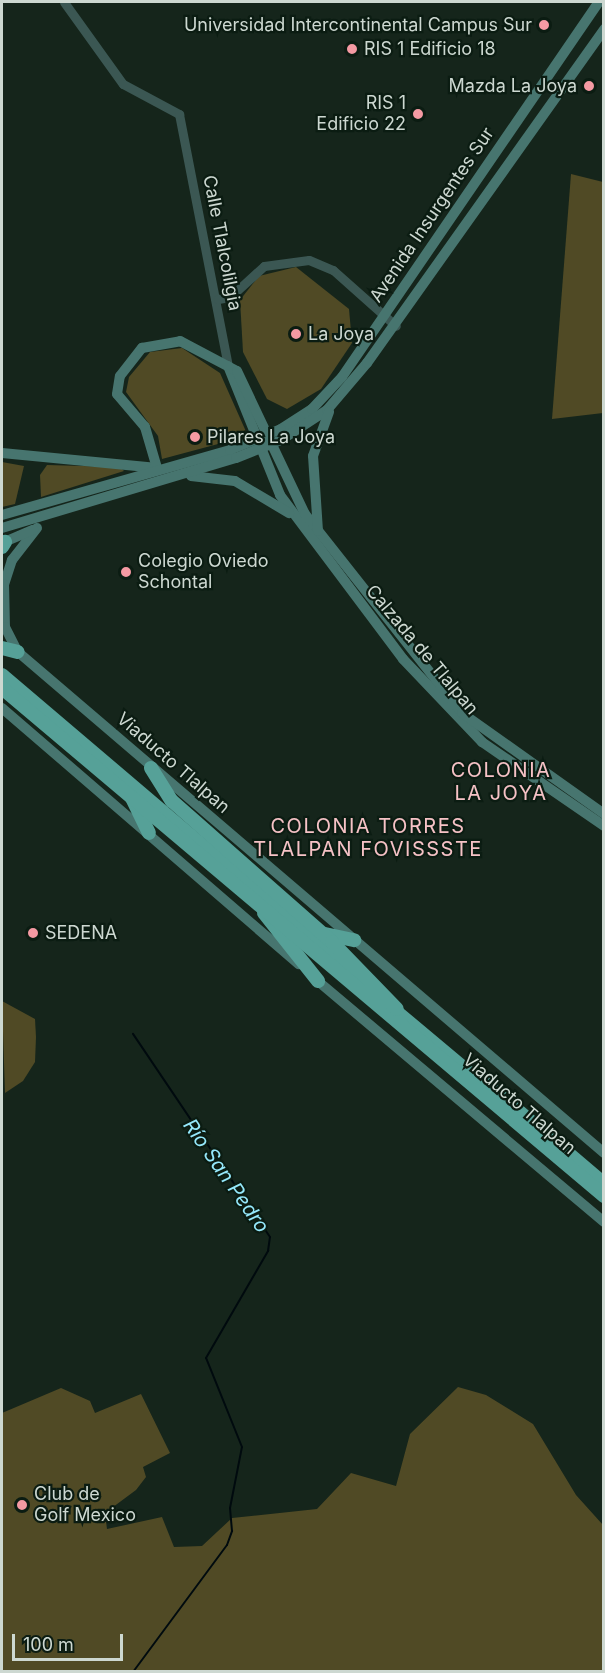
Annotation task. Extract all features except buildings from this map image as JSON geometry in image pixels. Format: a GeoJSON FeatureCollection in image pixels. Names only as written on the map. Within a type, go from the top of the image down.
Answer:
{"type":"FeatureCollection","features":[{"type":"Feature","properties":{"kind":"highway"},"geometry":{"type":"LineString","coordinates":[[2,648],[18,652]]}},
{"type":"Feature","properties":{"kind":"highway"},"geometry":{"type":"LineString","coordinates":[[2,673],[603,1186]]}},
{"type":"Feature","properties":{"kind":"highway","name":"Viaducto Tlalpan"},"geometry":{"type":"LineString","coordinates":[[2,673],[603,1201]]}},
{"type":"Feature","properties":{"kind":"highway","name":"Viaducto Tlalpan"},"geometry":{"type":"LineString","coordinates":[[2,682],[130,795],[260,900],[603,1186]]}},
{"type":"Feature","properties":{"kind":"highway"},"geometry":{"type":"LineString","coordinates":[[2,688],[245,891],[603,1196]]}},
{"type":"Feature","properties":{"kind":"highway"},"geometry":{"type":"LineString","coordinates":[[2,693],[222,883],[245,891]]}},
{"type":"Feature","properties":{"kind":"highway"},"geometry":{"type":"LineString","coordinates":[[151,768],[172,801],[347,956],[404,1017]]}},
{"type":"Feature","properties":{"kind":"highway"},"geometry":{"type":"LineString","coordinates":[[130,795],[149,833]]}},
{"type":"Feature","properties":{"kind":"highway"},"geometry":{"type":"LineString","coordinates":[[260,900],[331,937],[354,940]]}},
{"type":"Feature","properties":{"kind":"highway"},"geometry":{"type":"LineString","coordinates":[[260,900],[318,981]]}},
{"type":"Feature","properties":{"kind":"main road","name":"Avenida Insurgentes Sur"},"geometry":{"type":"LineString","coordinates":[[281,435],[332,390],[599,2]]}},
{"type":"Feature","properties":{"kind":"main road","name":"Avenida Insurgentes Sur"},"geometry":{"type":"LineString","coordinates":[[2,540],[72,507],[180,476],[281,435],[340,397],[396,326],[603,29]]}},
{"type":"Feature","properties":{"kind":"main road"},"geometry":{"type":"LineString","coordinates":[[2,453],[157,468],[145,427],[117,394],[130,359],[142,348],[180,341],[228,366],[294,517]]}},
{"type":"Feature","properties":{"kind":"main road","name":"Calzada de Tlalpan"},"geometry":{"type":"LineString","coordinates":[[228,366],[241,377],[280,471],[318,534],[462,713],[603,814]]}},
{"type":"Feature","properties":{"kind":"main road"},"geometry":{"type":"LineString","coordinates":[[318,534],[313,456],[326,417],[340,397]]}},
{"type":"Feature","properties":{"kind":"main road","name":"Avenida Insurgentes Sur"},"geometry":{"type":"LineString","coordinates":[[2,515],[157,468],[233,454]]}},
{"type":"Feature","properties":{"kind":"main road"},"geometry":{"type":"LineString","coordinates":[[180,476],[235,481],[294,517]]}},
{"type":"Feature","properties":{"kind":"main road"},"geometry":{"type":"LineString","coordinates":[[2,540],[37,528],[72,507]]}},
{"type":"Feature","properties":{"kind":"main road","name":"Calzada de Tlalpan"},"geometry":{"type":"LineString","coordinates":[[294,517],[457,720],[520,772],[603,826]]}},
{"type":"Feature","properties":{"kind":"main road","name":"Viaducto Tlalpan"},"geometry":{"type":"LineString","coordinates":[[37,528],[12,560],[4,584],[5,627],[18,652],[603,1153]]}},
{"type":"Feature","properties":{"kind":"main road","name":"Viaducto Tlalpan"},"geometry":{"type":"LineString","coordinates":[[2,708],[318,981],[603,1222]]}},
{"type":"Feature","properties":{"kind":"street","name":"Calle Tlalcolilgia"},"geometry":{"type":"LineString","coordinates":[[64,2],[123,84],[179,114],[218,299],[228,366]]}},
{"type":"Feature","properties":{"kind":"street"},"geometry":{"type":"LineString","coordinates":[[218,299],[230,297],[264,266],[309,260],[333,270],[396,326]]}},
{"type":"Feature","properties":{"kind":"shaded area"},"geometry":{"type":"Polygon","coordinates":[[[571,174],[603,182],[603,413],[552,419],[571,174]]]}},
{"type":"Feature","properties":{"kind":"shaded area","name":"La Joya"},"geometry":{"type":"Polygon","coordinates":[[[296,267],[349,309],[352,343],[321,389],[287,409],[267,399],[243,352],[240,300],[259,276],[296,267]]]}},
{"type":"Feature","properties":{"kind":"shaded area"},"geometry":{"type":"Polygon","coordinates":[[[182,348],[220,373],[248,436],[162,459],[158,436],[126,392],[129,377],[150,352],[182,348]]]}},
{"type":"Feature","properties":{"kind":"shaded area"},"geometry":{"type":"Polygon","coordinates":[[[2,462],[24,466],[15,504],[2,507],[2,462]]]}},
{"type":"Feature","properties":{"kind":"shaded area"},"geometry":{"type":"Polygon","coordinates":[[[47,465],[120,467],[124,471],[41,497],[40,475],[47,465]]]}},
{"type":"Feature","properties":{"kind":"shaded area"},"geometry":{"type":"Polygon","coordinates":[[[2,1001],[35,1019],[36,1037],[35,1062],[23,1081],[5,1093],[2,1001]]]}},
{"type":"Feature","properties":{"kind":"shaded area"},"geometry":{"type":"Polygon","coordinates":[[[458,1387],[486,1395],[533,1424],[576,1495],[603,1525],[603,1671],[2,1671],[2,1413],[61,1388],[90,1401],[95,1413],[141,1394],[170,1453],[143,1467],[146,1477],[136,1490],[105,1513],[107,1529],[162,1517],[174,1547],[202,1546],[232,1518],[317,1509],[351,1473],[396,1486],[410,1434],[458,1387]]]}},
{"type":"Feature","properties":{"kind":"waterway","name":"Río San Pedro"},"geometry":{"type":"LineString","coordinates":[[133,1034],[270,1237],[268,1251],[206,1358],[242,1447],[230,1508],[232,1531],[227,1545],[133,1672]]}},
{"type":"Feature","properties":{"kind":"place","name":"Universidad Intercontinental Campus Sur"},"geometry":{"type":"Point","coordinates":[544,25]}},
{"type":"Feature","properties":{"kind":"place","name":"RIS 1 Edificio 18"},"geometry":{"type":"Point","coordinates":[352,49]}},
{"type":"Feature","properties":{"kind":"place","name":"Mazda La Joya"},"geometry":{"type":"Point","coordinates":[589,86]}},
{"type":"Feature","properties":{"kind":"place","name":"RIS 1 Edificio 22"},"geometry":{"type":"Point","coordinates":[418,114]}},
{"type":"Feature","properties":{"kind":"place","name":"La Joya"},"geometry":{"type":"Point","coordinates":[296,334]}},
{"type":"Feature","properties":{"kind":"place","name":"Pilares La Joya"},"geometry":{"type":"Point","coordinates":[195,437]}},
{"type":"Feature","properties":{"kind":"place","name":"Colegio Oviedo Schontal"},"geometry":{"type":"Point","coordinates":[126,572]}},
{"type":"Feature","properties":{"kind":"place","name":"SEDENA"},"geometry":{"type":"Point","coordinates":[33,933]}},
{"type":"Feature","properties":{"kind":"place","name":"Club de Golf Mexico"},"geometry":{"type":"Point","coordinates":[22,1505]}},
{"type":"Feature","properties":{"kind":"district","name":"COLONIA LA JOYA"},"geometry":{"type":"Point","coordinates":[501,782]}},
{"type":"Feature","properties":{"kind":"district","name":"COLONIA TORRES TLALPAN FOVISSSTE"},"geometry":{"type":"Point","coordinates":[368,838]}}]}
